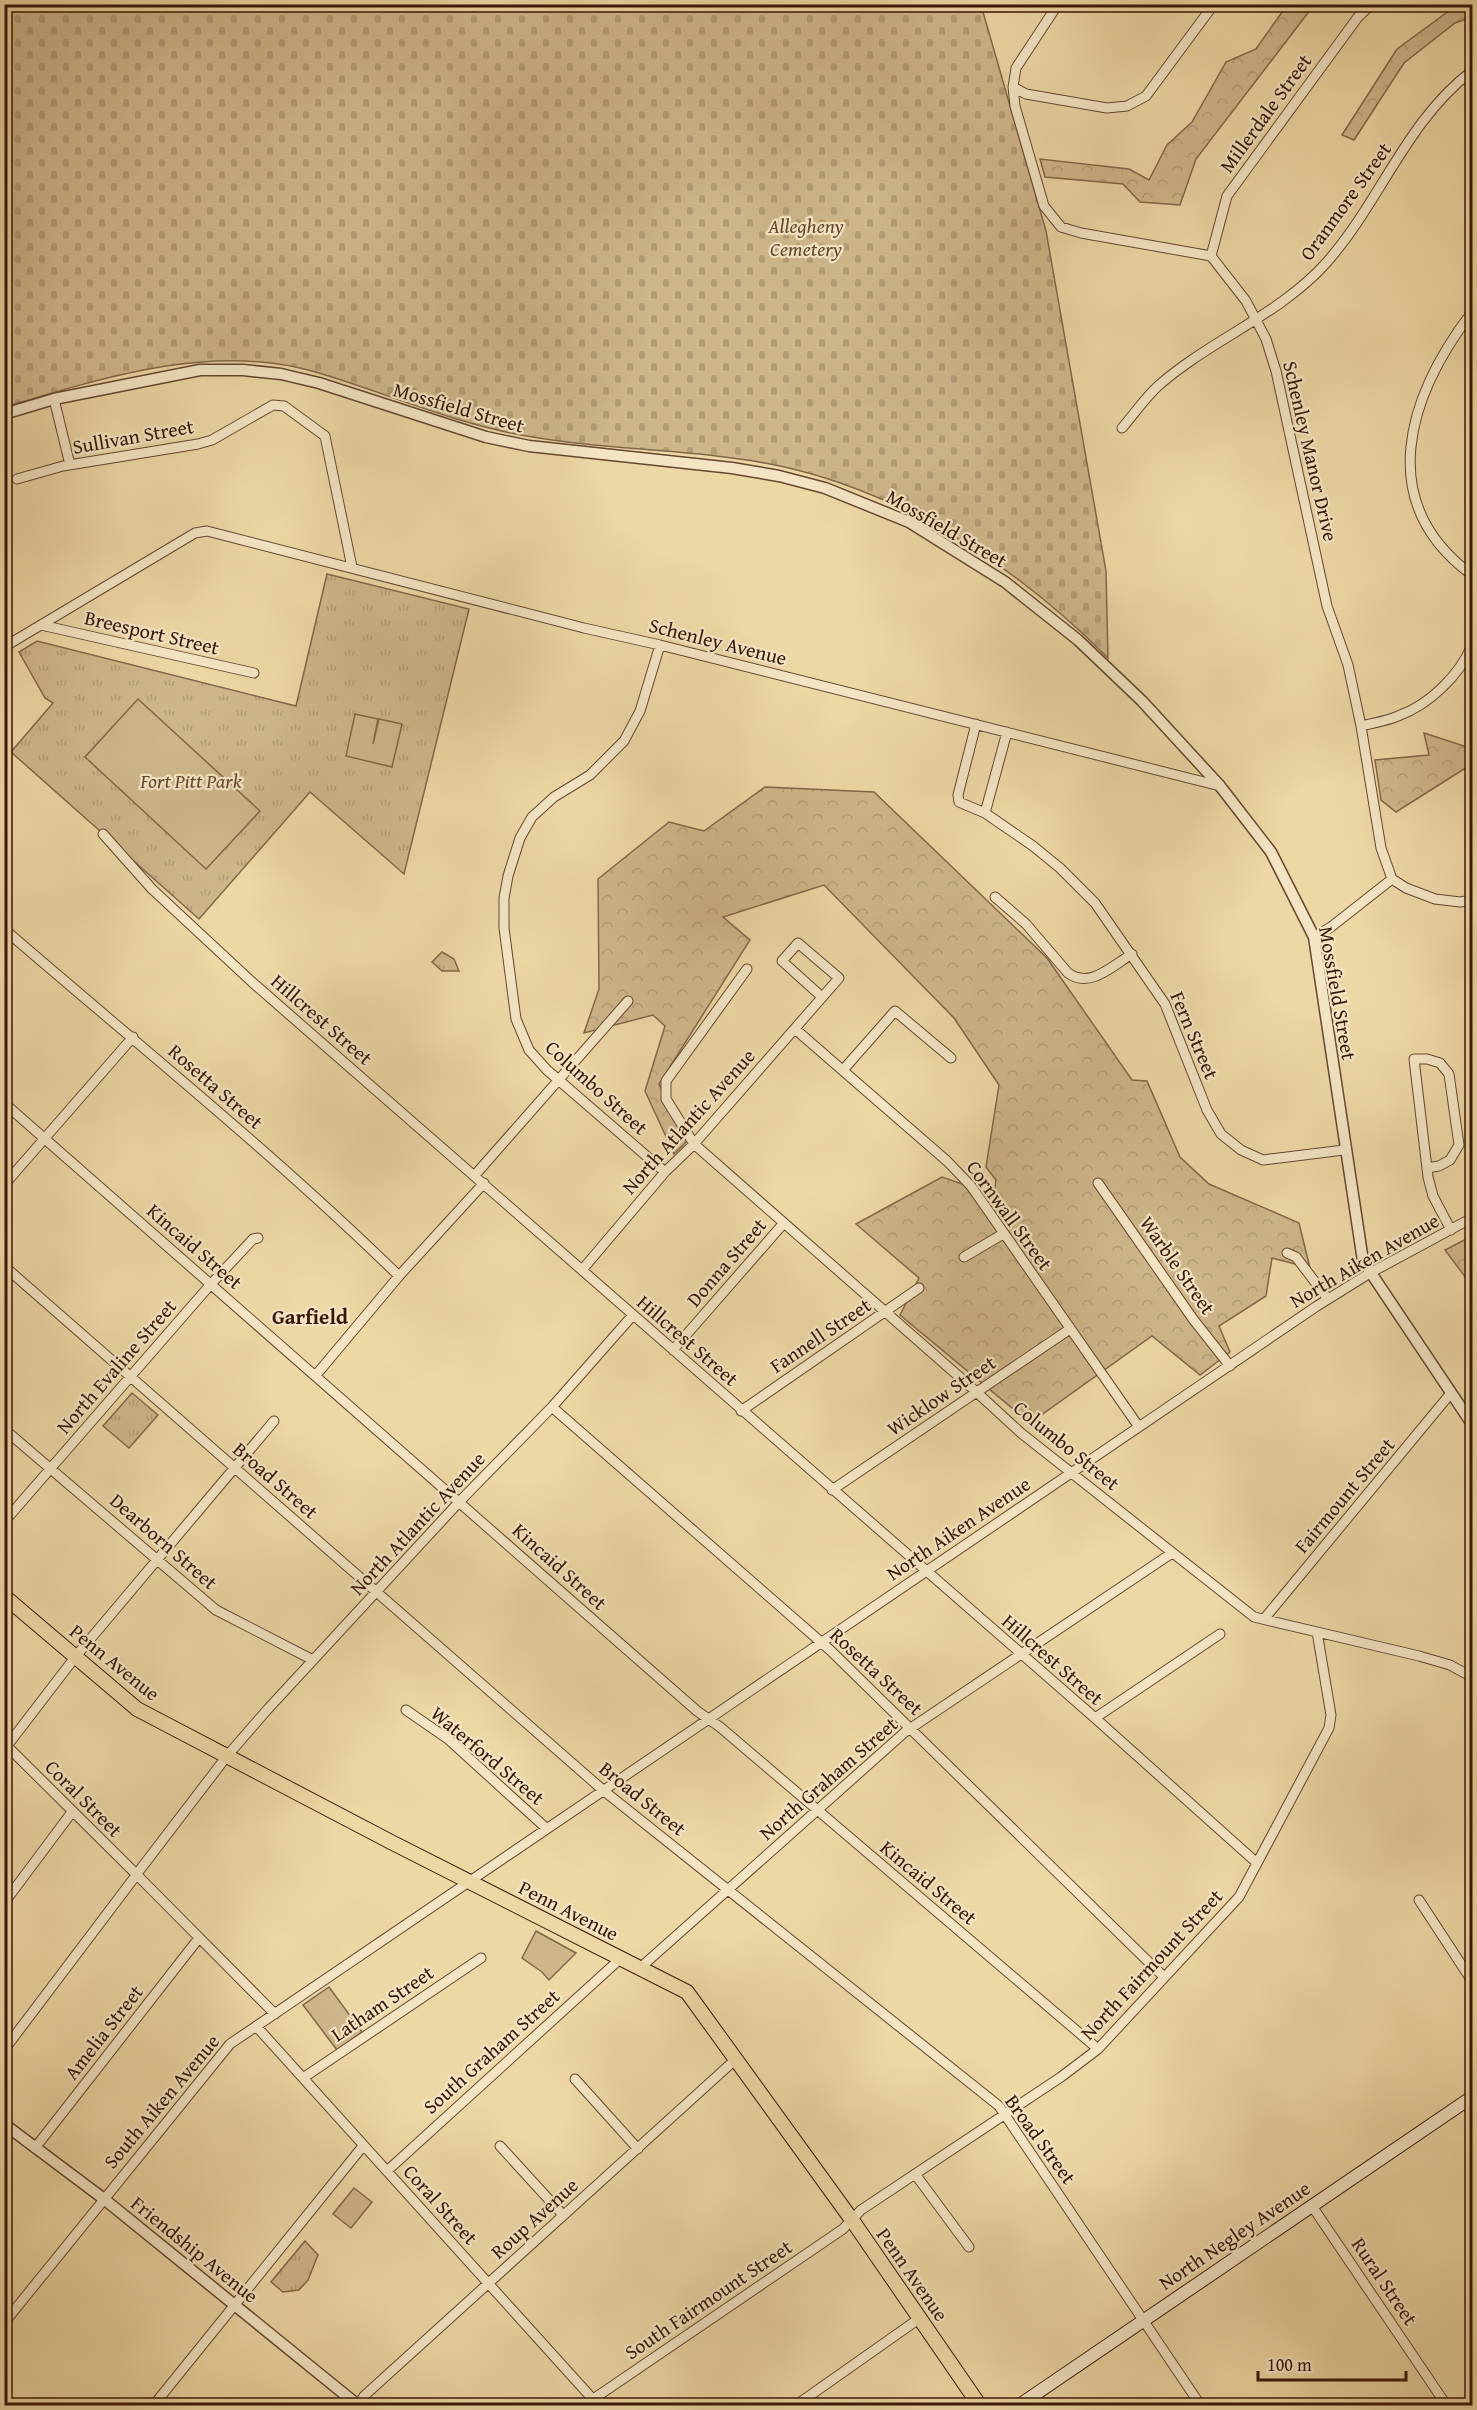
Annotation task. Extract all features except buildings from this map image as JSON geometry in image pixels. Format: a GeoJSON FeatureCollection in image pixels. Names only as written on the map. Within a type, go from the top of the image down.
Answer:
{"type":"FeatureCollection","features":[{"type":"Feature","properties":{"kind":"main road","name":"Penn Avenue"},"geometry":{"type":"LineString","coordinates":[[4,1596],[137,1709],[388,1841],[687,1992],[852,2220],[980,2406]]}},
{"type":"Feature","properties":{"kind":"main road","name":"North Negley Avenue"},"geometry":{"type":"LineString","coordinates":[[1018,2406],[1469,2100]]}},
{"type":"Feature","properties":{"kind":"street"},"geometry":{"type":"LineString","coordinates":[[1058,4],[1016,68],[1013,87],[1015,106],[1044,206],[1061,227],[1081,233],[1211,256]]}},
{"type":"Feature","properties":{"kind":"street"},"geometry":{"type":"LineString","coordinates":[[1013,87],[1026,94],[1107,108],[1127,106],[1146,96],[1214,4]]}},
{"type":"Feature","properties":{"kind":"street","name":"Millerdale Street"},"geometry":{"type":"LineString","coordinates":[[1211,256],[1227,196],[1358,17],[1372,4]]}},
{"type":"Feature","properties":{"kind":"street","name":"Oranmore Street"},"geometry":{"type":"LineString","coordinates":[[1122,428],[1158,387],[1304,284],[1327,262],[1438,101],[1473,71]]}},
{"type":"Feature","properties":{"kind":"street","name":"Schenley Manor Drive"},"geometry":{"type":"LineString","coordinates":[[1211,256],[1246,301],[1266,339],[1276,371],[1327,606],[1348,665],[1361,726],[1381,848],[1392,879]]}},
{"type":"Feature","properties":{"kind":"street"},"geometry":{"type":"LineString","coordinates":[[1473,312],[1449,345],[1433,373],[1418,411],[1409,457],[1412,486],[1420,514],[1431,534],[1446,552],[1473,575]]}},
{"type":"Feature","properties":{"kind":"street","name":"Mossfield Street"},"geometry":{"type":"LineString","coordinates":[[4,414],[54,399],[200,370],[243,370],[281,374],[319,383],[518,444],[732,468],[779,476],[825,488],[909,522],[948,544],[1022,595],[1078,640],[1142,700],[1220,786],[1271,852],[1314,937],[1344,1150],[1363,1261],[1473,1424]]}},
{"type":"Feature","properties":{"kind":"street"},"geometry":{"type":"LineString","coordinates":[[54,399],[70,465]]}},
{"type":"Feature","properties":{"kind":"street","name":"Sullivan Street"},"geometry":{"type":"LineString","coordinates":[[17,479],[70,465],[198,444],[212,440],[273,405],[284,406],[325,436],[352,567]]}},
{"type":"Feature","properties":{"kind":"street","name":"Schenley Avenue"},"geometry":{"type":"LineString","coordinates":[[41,625],[195,533],[207,531],[584,628],[660,645],[1220,786]]}},
{"type":"Feature","properties":{"kind":"street"},"geometry":{"type":"LineString","coordinates":[[4,647],[41,625]]}},
{"type":"Feature","properties":{"kind":"street","name":"Breesport Street"},"geometry":{"type":"LineString","coordinates":[[41,625],[254,674]]}},
{"type":"Feature","properties":{"kind":"street","name":"Columbo Street"},"geometry":{"type":"LineString","coordinates":[[660,645],[640,711],[624,741],[590,775],[554,797],[532,818],[520,838],[508,876],[504,898],[504,928],[516,1019],[529,1050],[665,1172]]}},
{"type":"Feature","properties":{"kind":"street"},"geometry":{"type":"LineString","coordinates":[[1361,726],[1398,716],[1427,700],[1449,680],[1473,645]]}},
{"type":"Feature","properties":{"kind":"street","name":"Fern Street"},"geometry":{"type":"LineString","coordinates":[[976,724],[958,795],[959,802],[985,813],[1007,827],[1060,868],[1095,903],[1165,1004],[1207,1110],[1221,1134],[1240,1150],[1263,1160],[1344,1150]]}},
{"type":"Feature","properties":{"kind":"street"},"geometry":{"type":"LineString","coordinates":[[985,813],[1007,732]]}},
{"type":"Feature","properties":{"kind":"street","name":"Hillcrest Street"},"geometry":{"type":"LineString","coordinates":[[103,834],[152,889],[206,940],[741,1411],[1095,1718],[1257,1863]]}},
{"type":"Feature","properties":{"kind":"street"},"geometry":{"type":"LineString","coordinates":[[1314,937],[1331,927],[1392,879],[1406,888],[1435,899],[1460,902],[1473,900]]}},
{"type":"Feature","properties":{"kind":"street"},"geometry":{"type":"LineString","coordinates":[[995,897],[1026,924],[1068,973],[1077,979],[1087,980],[1132,954]]}},
{"type":"Feature","properties":{"kind":"street","name":"Rosetta Street"},"geometry":{"type":"LineString","coordinates":[[4,929],[133,1037],[306,1188],[399,1276]]}},
{"type":"Feature","properties":{"kind":"street","name":"North Atlantic Avenue"},"geometry":{"type":"LineString","coordinates":[[582,1270],[665,1172],[694,1144],[840,978],[798,943],[782,960],[822,997]]}},
{"type":"Feature","properties":{"kind":"street","name":"Columbo Street"},"geometry":{"type":"LineString","coordinates":[[747,969],[666,1081],[666,1099],[694,1144],[1021,1433],[1254,1617],[1426,1658],[1450,1665],[1473,1677]]}},
{"type":"Feature","properties":{"kind":"street"},"geometry":{"type":"LineString","coordinates":[[475,1175],[628,1001]]}},
{"type":"Feature","properties":{"kind":"street"},"geometry":{"type":"LineString","coordinates":[[843,1070],[895,1011],[951,1058]]}},
{"type":"Feature","properties":{"kind":"street","name":"Cornwall Street"},"geometry":{"type":"LineString","coordinates":[[795,1029],[947,1161],[971,1186],[1139,1427]]}},
{"type":"Feature","properties":{"kind":"street"},"geometry":{"type":"LineString","coordinates":[[4,1185],[133,1037]]}},
{"type":"Feature","properties":{"kind":"street"},"geometry":{"type":"LineString","coordinates":[[1427,1168],[1439,1166],[1450,1160],[1459,1145],[1449,1074],[1440,1063],[1426,1059],[1414,1059],[1427,1168],[1433,1196],[1451,1230]]}},
{"type":"Feature","properties":{"kind":"street","name":"Kincaid Street"},"geometry":{"type":"LineString","coordinates":[[4,1103],[661,1679],[1098,2049]]}},
{"type":"Feature","properties":{"kind":"street"},"geometry":{"type":"LineString","coordinates":[[316,1375],[399,1276],[484,1183]]}},
{"type":"Feature","properties":{"kind":"street","name":"Warble Street"},"geometry":{"type":"LineString","coordinates":[[1098,1183],[1230,1365]]}},
{"type":"Feature","properties":{"kind":"street","name":"North Aiken Avenue"},"geometry":{"type":"LineString","coordinates":[[471,1881],[1328,1299],[1370,1273],[1473,1218]]}},
{"type":"Feature","properties":{"kind":"street","name":"Donna Street"},"geometry":{"type":"LineString","coordinates":[[673,1350],[783,1224]]}},
{"type":"Feature","properties":{"kind":"street"},"geometry":{"type":"LineString","coordinates":[[964,1257],[1003,1234]]}},
{"type":"Feature","properties":{"kind":"street","name":"North Evaline Street"},"geometry":{"type":"LineString","coordinates":[[4,1522],[211,1284],[253,1239],[258,1238]]}},
{"type":"Feature","properties":{"kind":"street"},"geometry":{"type":"LineString","coordinates":[[1287,1253],[1296,1257],[1328,1299]]}},
{"type":"Feature","properties":{"kind":"street","name":"Broad Street"},"geometry":{"type":"LineString","coordinates":[[4,1266],[604,1791],[995,2103],[1201,2406]]}},
{"type":"Feature","properties":{"kind":"street","name":"Fannell Street"},"geometry":{"type":"LineString","coordinates":[[741,1411],[919,1288]]}},
{"type":"Feature","properties":{"kind":"street","name":"North Atlantic Avenue"},"geometry":{"type":"LineString","coordinates":[[4,2050],[227,1756],[460,1501],[552,1407],[633,1315]]}},
{"type":"Feature","properties":{"kind":"street","name":"Wicklow Street"},"geometry":{"type":"LineString","coordinates":[[832,1490],[1070,1329]]}},
{"type":"Feature","properties":{"kind":"street","name":"Fairmount Street"},"geometry":{"type":"LineString","coordinates":[[1264,1619],[1451,1393]]}},
{"type":"Feature","properties":{"kind":"street","name":"Rosetta Street"},"geometry":{"type":"LineString","coordinates":[[552,1407],[822,1643],[912,1728],[1164,1977]]}},
{"type":"Feature","properties":{"kind":"street"},"geometry":{"type":"LineString","coordinates":[[8,1746],[76,1656],[274,1421]]}},
{"type":"Feature","properties":{"kind":"street","name":"Dearborn Street"},"geometry":{"type":"LineString","coordinates":[[4,1429],[216,1610],[313,1660]]}},
{"type":"Feature","properties":{"kind":"street","name":"North Graham Street"},"geometry":{"type":"LineString","coordinates":[[640,1968],[816,1810],[912,1728],[1172,1553]]}},
{"type":"Feature","properties":{"kind":"street","name":"North Fairmount Street"},"geometry":{"type":"LineString","coordinates":[[852,2220],[861,2210],[1005,2115],[1098,2049],[1239,1897],[1329,1728],[1331,1715],[1317,1632]]}},
{"type":"Feature","properties":{"kind":"street"},"geometry":{"type":"LineString","coordinates":[[1095,1718],[1220,1634]]}},
{"type":"Feature","properties":{"kind":"street","name":"Waterford Street"},"geometry":{"type":"LineString","coordinates":[[406,1710],[448,1739],[546,1828]]}},
{"type":"Feature","properties":{"kind":"street","name":"Coral Street"},"geometry":{"type":"LineString","coordinates":[[8,1746],[274,2014]]}},
{"type":"Feature","properties":{"kind":"street"},"geometry":{"type":"LineString","coordinates":[[4,1903],[72,1812]]}},
{"type":"Feature","properties":{"kind":"street","name":"South Aiken Avenue"},"geometry":{"type":"LineString","coordinates":[[4,2323],[230,2044],[471,1881]]}},
{"type":"Feature","properties":{"kind":"street"},"geometry":{"type":"LineString","coordinates":[[1419,1900],[1473,1981]]}},
{"type":"Feature","properties":{"kind":"street","name":"Amelia Street"},"geometry":{"type":"LineString","coordinates":[[35,2148],[199,1938]]}},
{"type":"Feature","properties":{"kind":"street","name":"Latham Street"},"geometry":{"type":"LineString","coordinates":[[303,2078],[481,1958]]}},
{"type":"Feature","properties":{"kind":"street","name":"South Graham Street"},"geometry":{"type":"LineString","coordinates":[[387,2171],[621,1959]]}},
{"type":"Feature","properties":{"kind":"street","name":"Coral Street"},"geometry":{"type":"LineString","coordinates":[[256,2026],[596,2402]]}},
{"type":"Feature","properties":{"kind":"street","name":"Roup Avenue"},"geometry":{"type":"LineString","coordinates":[[358,2405],[364,2396],[736,2059]]}},
{"type":"Feature","properties":{"kind":"street"},"geometry":{"type":"LineString","coordinates":[[575,2079],[638,2149]]}},
{"type":"Feature","properties":{"kind":"street"},"geometry":{"type":"LineString","coordinates":[[1469,2100],[1473,2113]]}},
{"type":"Feature","properties":{"kind":"street","name":"Friendship Avenue"},"geometry":{"type":"LineString","coordinates":[[4,2124],[104,2199],[358,2405]]}},
{"type":"Feature","properties":{"kind":"street"},"geometry":{"type":"LineString","coordinates":[[153,2406],[363,2146]]}},
{"type":"Feature","properties":{"kind":"street"},"geometry":{"type":"LineString","coordinates":[[500,2146],[564,2215]]}},
{"type":"Feature","properties":{"kind":"street"},"geometry":{"type":"LineString","coordinates":[[915,2174],[969,2247]]}},
{"type":"Feature","properties":{"kind":"street","name":"Rural Street"},"geometry":{"type":"LineString","coordinates":[[1312,2206],[1448,2406]]}},
{"type":"Feature","properties":{"kind":"street","name":"South Fairmount Street"},"geometry":{"type":"LineString","coordinates":[[583,2406],[596,2402],[843,2229],[852,2220]]}},
{"type":"Feature","properties":{"kind":"street"},"geometry":{"type":"LineString","coordinates":[[795,2406],[920,2318]]}},
{"type":"Feature","properties":{"kind":"green space","name":"Allegheny Cemetery"},"geometry":{"type":"Polygon","coordinates":[[[5,5],[981,5],[1046,231],[1106,571],[1108,658],[1037,594],[957,538],[871,495],[826,478],[780,466],[716,456],[585,444],[521,435],[468,422],[312,371],[274,363],[196,362],[157,368],[118,375],[5,407],[5,5]]]}},
{"type":"Feature","properties":{"kind":"green space"},"geometry":{"type":"Polygon","coordinates":[[[1287,5],[1314,5],[1196,159],[1180,205],[1140,202],[1123,184],[1045,177],[1040,159],[1129,169],[1149,180],[1167,145],[1192,122],[1226,62],[1256,49],[1287,5]]]}},
{"type":"Feature","properties":{"kind":"green space"},"geometry":{"type":"Polygon","coordinates":[[[1457,5],[1472,5],[1472,17],[1455,23],[1404,63],[1354,140],[1342,135],[1397,49],[1457,5]]]}},
{"type":"Feature","properties":{"kind":"green space","name":"Fort Pitt Park"},"geometry":{"type":"Polygon","coordinates":[[[327,574],[469,609],[404,874],[310,792],[199,919],[11,752],[53,703],[45,698],[19,652],[37,641],[296,706],[327,574]]]}},
{"type":"Feature","properties":{"kind":"green space"},"geometry":{"type":"Polygon","coordinates":[[[138,699],[260,811],[206,869],[85,757],[138,699]]]}},
{"type":"Feature","properties":{"kind":"green space"},"geometry":{"type":"Polygon","coordinates":[[[355,714],[378,719],[373,744],[379,719],[402,724],[392,767],[346,756],[355,714]]]}},
{"type":"Feature","properties":{"kind":"green space"},"geometry":{"type":"Polygon","coordinates":[[[1424,733],[1472,747],[1472,764],[1396,812],[1381,800],[1375,760],[1429,755],[1424,733]]]}},
{"type":"Feature","properties":{"kind":"green space"},"geometry":{"type":"Polygon","coordinates":[[[765,787],[874,792],[1047,958],[1132,1080],[1147,1081],[1180,1157],[1209,1184],[1299,1223],[1310,1268],[1272,1258],[1266,1296],[1219,1326],[1230,1352],[1200,1375],[1152,1336],[1030,1423],[900,1315],[919,1278],[856,1224],[942,1177],[994,1195],[996,1180],[986,1167],[999,1085],[954,1018],[824,885],[723,917],[750,940],[659,1084],[687,1141],[674,1154],[645,1091],[665,1026],[653,1015],[584,1033],[599,989],[598,879],[669,822],[704,831],[765,787]]]}},
{"type":"Feature","properties":{"kind":"green space"},"geometry":{"type":"Polygon","coordinates":[[[442,952],[454,959],[459,971],[442,971],[432,962],[442,952]]]}},
{"type":"Feature","properties":{"kind":"green space"},"geometry":{"type":"Polygon","coordinates":[[[1472,1236],[1472,1286],[1445,1250],[1472,1236]]]}},
{"type":"Feature","properties":{"kind":"green space"},"geometry":{"type":"Polygon","coordinates":[[[132,1393],[158,1415],[129,1448],[103,1426],[132,1393]]]}},
{"type":"Feature","properties":{"kind":"green space"},"geometry":{"type":"Polygon","coordinates":[[[536,1931],[576,1953],[549,1980],[522,1958],[536,1931]]]}},
{"type":"Feature","properties":{"kind":"green space"},"geometry":{"type":"Polygon","coordinates":[[[329,1987],[362,2032],[337,2050],[303,2005],[329,1987]]]}},
{"type":"Feature","properties":{"kind":"green space"},"geometry":{"type":"Polygon","coordinates":[[[354,2188],[372,2202],[351,2228],[333,2214],[354,2188]]]}},
{"type":"Feature","properties":{"kind":"green space"},"geometry":{"type":"Polygon","coordinates":[[[305,2241],[318,2255],[308,2280],[299,2290],[283,2292],[271,2282],[305,2241]]]}},
{"type":"Feature","properties":{"kind":"district","name":"Garfield"},"geometry":{"type":"Point","coordinates":[310,1316]}}]}
